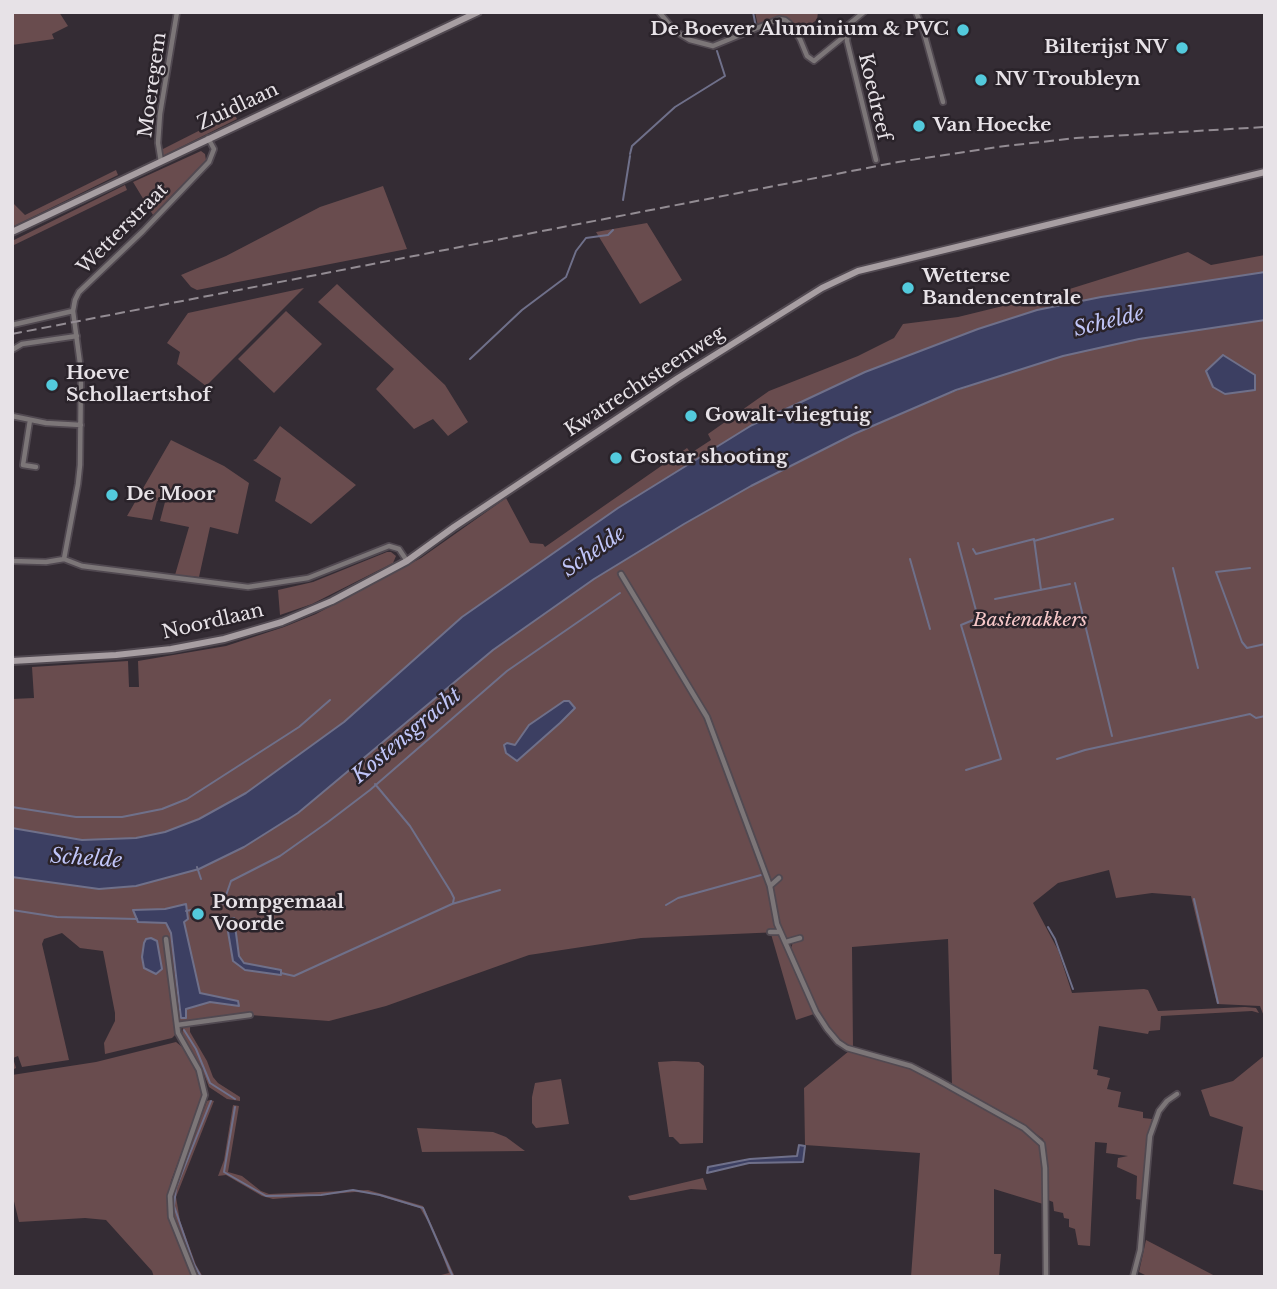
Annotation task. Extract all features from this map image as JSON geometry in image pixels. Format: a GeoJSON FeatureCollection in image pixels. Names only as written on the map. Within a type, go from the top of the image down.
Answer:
{"type":"FeatureCollection","features":[{"type":"Feature","properties":{"kind":"street","name":"Moeregem"},"geometry":{"type":"LineString","coordinates":[[161,162],[158,143],[160,114],[177,12]]}},
{"type":"Feature","properties":{"kind":"street","name":"Zuidlaan"},"geometry":{"type":"LineString","coordinates":[[12,232],[478,12]]}},
{"type":"Feature","properties":{"kind":"street","name":"Koedreef"},"geometry":{"type":"LineString","coordinates":[[659,12],[675,32],[690,40],[713,46],[779,19],[785,20],[800,39],[807,56],[814,61],[846,38],[876,160]]}},
{"type":"Feature","properties":{"kind":"street"},"geometry":{"type":"LineString","coordinates":[[846,38],[848,25],[864,12]]}},
{"type":"Feature","properties":{"kind":"street"},"geometry":{"type":"LineString","coordinates":[[916,12],[943,102]]}},
{"type":"Feature","properties":{"kind":"street","name":"Wetterstraat"},"geometry":{"type":"LineString","coordinates":[[73,311],[79,292],[143,231],[209,162],[214,149],[208,138]]}},
{"type":"Feature","properties":{"kind":"street","name":"Kwatrechtsteenweg"},"geometry":{"type":"LineString","coordinates":[[407,561],[678,378],[822,288],[858,271],[1265,173]]}},
{"type":"Feature","properties":{"kind":"street"},"geometry":{"type":"LineString","coordinates":[[12,325],[73,311],[82,371],[81,425],[78,484],[64,559]]}},
{"type":"Feature","properties":{"kind":"street"},"geometry":{"type":"LineString","coordinates":[[13,349],[77,336]]}},
{"type":"Feature","properties":{"kind":"street"},"geometry":{"type":"LineString","coordinates":[[12,416],[81,425]]}},
{"type":"Feature","properties":{"kind":"street"},"geometry":{"type":"LineString","coordinates":[[30,420],[23,465],[36,467]]}},
{"type":"Feature","properties":{"kind":"street"},"geometry":{"type":"LineString","coordinates":[[12,561],[54,562],[64,559],[82,566],[248,587],[308,578],[389,545],[399,549],[407,561]]}},
{"type":"Feature","properties":{"kind":"street","name":"Noordlaan"},"geometry":{"type":"LineString","coordinates":[[12,661],[130,654],[224,639],[282,622],[332,601],[407,561]]}},
{"type":"Feature","properties":{"kind":"street"},"geometry":{"type":"LineString","coordinates":[[621,574],[708,717],[770,886],[780,932],[816,1012],[838,1042],[847,1048],[911,1066],[1024,1128],[1042,1144],[1045,1168],[1046,1277]]}},
{"type":"Feature","properties":{"kind":"street"},"geometry":{"type":"LineString","coordinates":[[770,886],[779,878]]}},
{"type":"Feature","properties":{"kind":"street"},"geometry":{"type":"LineString","coordinates":[[770,932],[780,932]]}},
{"type":"Feature","properties":{"kind":"street"},"geometry":{"type":"LineString","coordinates":[[786,942],[800,938]]}},
{"type":"Feature","properties":{"kind":"street"},"geometry":{"type":"LineString","coordinates":[[166,939],[180,1038],[200,1070],[205,1095],[170,1196],[171,1217],[195,1277]]}},
{"type":"Feature","properties":{"kind":"street"},"geometry":{"type":"LineString","coordinates":[[177,1024],[250,1015]]}},
{"type":"Feature","properties":{"kind":"street"},"geometry":{"type":"LineString","coordinates":[[1133,1277],[1140,1250],[1150,1136],[1159,1111],[1177,1094]]}},
{"type":"Feature","properties":{"kind":"green space"},"geometry":{"type":"Polygon","coordinates":[[[12,12],[59,12],[68,26],[52,34],[54,39],[12,45],[12,12]]]}},
{"type":"Feature","properties":{"kind":"green space"},"geometry":{"type":"Polygon","coordinates":[[[755,12],[818,12],[817,20],[798,32],[788,19],[758,26],[755,12]]]}},
{"type":"Feature","properties":{"kind":"green space"},"geometry":{"type":"Polygon","coordinates":[[[234,113],[237,119],[163,156],[161,150],[234,113]]]}},
{"type":"Feature","properties":{"kind":"green space"},"geometry":{"type":"Polygon","coordinates":[[[201,151],[206,160],[153,215],[133,182],[201,151]]]}},
{"type":"Feature","properties":{"kind":"green space"},"geometry":{"type":"Polygon","coordinates":[[[116,170],[118,175],[12,227],[12,202],[25,215],[116,170]]]}},
{"type":"Feature","properties":{"kind":"green space"},"geometry":{"type":"Polygon","coordinates":[[[125,185],[127,190],[12,246],[12,241],[125,185]]]}},
{"type":"Feature","properties":{"kind":"green space"},"geometry":{"type":"Polygon","coordinates":[[[383,186],[407,249],[197,290],[181,275],[226,256],[320,207],[383,186]]]}},
{"type":"Feature","properties":{"kind":"green space"},"geometry":{"type":"Polygon","coordinates":[[[647,223],[682,280],[640,304],[596,232],[647,223]]]}},
{"type":"Feature","properties":{"kind":"green space"},"geometry":{"type":"Polygon","coordinates":[[[1188,252],[1211,265],[1265,255],[1265,272],[1037,310],[978,329],[865,372],[752,425],[618,508],[462,617],[344,722],[246,793],[199,819],[165,832],[136,838],[82,840],[12,828],[12,699],[34,698],[32,667],[128,661],[129,687],[139,687],[138,661],[226,646],[316,614],[421,558],[506,498],[530,543],[543,544],[545,547],[687,448],[691,453],[711,440],[708,434],[769,391],[858,356],[894,338],[903,324],[958,317],[1060,292],[1188,252]]]}},
{"type":"Feature","properties":{"kind":"green space"},"geometry":{"type":"Polygon","coordinates":[[[337,284],[445,385],[468,422],[448,436],[433,419],[414,429],[376,389],[394,369],[318,302],[337,284]]]}},
{"type":"Feature","properties":{"kind":"green space"},"geometry":{"type":"Polygon","coordinates":[[[304,288],[206,386],[177,364],[180,352],[167,343],[188,313],[304,288]]]}},
{"type":"Feature","properties":{"kind":"green space"},"geometry":{"type":"Polygon","coordinates":[[[286,311],[322,344],[274,393],[238,359],[286,311]]]}},
{"type":"Feature","properties":{"kind":"green space","name":"Bastenakkers"},"geometry":{"type":"Polygon","coordinates":[[[1265,320],[1265,1019],[1260,1006],[1217,1004],[1191,896],[1152,893],[1116,898],[1109,870],[1058,883],[1033,903],[1058,950],[1072,993],[1144,989],[1148,990],[1158,1011],[1245,1007],[1256,1008],[1259,1013],[1252,1011],[1161,1016],[1160,1030],[1149,1031],[1148,1034],[1099,1026],[1093,1069],[1098,1070],[1097,1075],[1110,1078],[1107,1089],[1121,1092],[1118,1107],[1143,1112],[1143,1118],[1152,1119],[1142,1200],[1136,1199],[1137,1176],[1117,1167],[1118,1158],[1128,1156],[1106,1153],[1107,1143],[1095,1142],[1090,1246],[1078,1245],[1075,1229],[1069,1227],[1069,1219],[1064,1218],[1063,1213],[1054,1211],[1053,1202],[1048,1200],[1043,1139],[1019,1122],[952,1085],[948,939],[852,947],[853,1048],[837,1039],[818,1012],[791,948],[793,942],[786,942],[780,932],[641,938],[529,955],[386,1006],[329,1021],[250,1015],[177,1025],[164,935],[176,1034],[172,1038],[105,1054],[104,1043],[115,1021],[115,1013],[103,951],[80,948],[62,933],[44,939],[42,944],[69,1060],[22,1067],[18,1056],[13,1058],[16,1068],[12,1070],[12,877],[99,889],[136,886],[199,869],[244,847],[298,813],[493,650],[548,610],[684,524],[751,486],[915,406],[989,379],[1063,356],[1139,339],[1265,320]]]}},
{"type":"Feature","properties":{"kind":"green space"},"geometry":{"type":"Polygon","coordinates":[[[280,426],[356,485],[311,524],[275,501],[281,478],[253,460],[280,426]]]}},
{"type":"Feature","properties":{"kind":"green space"},"geometry":{"type":"Polygon","coordinates":[[[171,440],[224,466],[249,483],[238,534],[210,527],[199,577],[175,575],[189,527],[160,521],[165,502],[157,501],[152,520],[127,516],[171,440]]]}},
{"type":"Feature","properties":{"kind":"green space"},"geometry":{"type":"Polygon","coordinates":[[[387,552],[396,556],[393,563],[312,604],[280,615],[278,590],[313,582],[387,552]]]}},
{"type":"Feature","properties":{"kind":"green space"},"geometry":{"type":"Polygon","coordinates":[[[771,934],[777,934],[782,940],[814,1014],[796,1020],[771,934]]]}},
{"type":"Feature","properties":{"kind":"green space"},"geometry":{"type":"Polygon","coordinates":[[[190,1025],[190,1032],[213,1077],[240,1097],[240,1101],[227,1099],[209,1087],[182,1035],[183,1027],[190,1025]]]}},
{"type":"Feature","properties":{"kind":"green space"},"geometry":{"type":"Polygon","coordinates":[[[176,1042],[187,1051],[198,1071],[203,1095],[171,1181],[167,1208],[174,1233],[193,1277],[154,1277],[152,1271],[106,1220],[85,1218],[19,1222],[12,1193],[12,1075],[96,1062],[176,1042]]]}},
{"type":"Feature","properties":{"kind":"green space"},"geometry":{"type":"Polygon","coordinates":[[[849,1051],[913,1070],[1025,1131],[1038,1142],[1043,1156],[1043,1204],[994,1189],[994,1254],[1001,1254],[999,1277],[911,1277],[920,1153],[805,1145],[804,1088],[849,1051]]]}},
{"type":"Feature","properties":{"kind":"green space"},"geometry":{"type":"Polygon","coordinates":[[[1265,1055],[1265,1191],[1233,1184],[1243,1127],[1210,1116],[1201,1090],[1233,1081],[1265,1055]]]}},
{"type":"Feature","properties":{"kind":"green space"},"geometry":{"type":"Polygon","coordinates":[[[658,1062],[699,1062],[704,1066],[703,1143],[680,1144],[673,1137],[669,1137],[658,1062]]]}},
{"type":"Feature","properties":{"kind":"green space"},"geometry":{"type":"Polygon","coordinates":[[[561,1079],[569,1124],[536,1128],[532,1123],[535,1083],[561,1079]]]}},
{"type":"Feature","properties":{"kind":"green space"},"geometry":{"type":"Polygon","coordinates":[[[207,1101],[214,1101],[176,1197],[180,1221],[203,1277],[198,1277],[173,1214],[172,1200],[185,1158],[207,1101]]]}},
{"type":"Feature","properties":{"kind":"green space"},"geometry":{"type":"Polygon","coordinates":[[[233,1105],[239,1106],[228,1172],[242,1176],[269,1194],[368,1190],[423,1206],[455,1277],[433,1277],[449,1273],[433,1230],[420,1208],[370,1193],[355,1192],[273,1199],[262,1196],[226,1175],[218,1176],[224,1160],[233,1105]]]}},
{"type":"Feature","properties":{"kind":"green space"},"geometry":{"type":"Polygon","coordinates":[[[417,1128],[493,1132],[506,1137],[525,1151],[422,1152],[417,1128]]]}},
{"type":"Feature","properties":{"kind":"green space"},"geometry":{"type":"Polygon","coordinates":[[[703,1178],[707,1190],[691,1189],[635,1200],[630,1200],[628,1196],[703,1178]]]}},
{"type":"Feature","properties":{"kind":"green space"},"geometry":{"type":"Polygon","coordinates":[[[1146,1240],[1217,1277],[1149,1277],[1139,1272],[1146,1240]]]}},
{"type":"Feature","properties":{"kind":"water","name":"Schelde"},"geometry":{"type":"Polygon","coordinates":[[[1265,272],[1265,320],[1139,339],[1063,356],[956,390],[854,434],[751,486],[594,579],[493,650],[298,813],[244,847],[199,869],[136,886],[99,889],[12,877],[12,828],[82,840],[136,838],[165,832],[199,819],[246,793],[344,722],[462,617],[618,508],[752,425],[865,372],[978,329],[1037,310],[1101,297],[1265,272]]]}},
{"type":"Feature","properties":{"kind":"water"},"geometry":{"type":"Polygon","coordinates":[[[1223,355],[1255,375],[1255,390],[1225,394],[1213,387],[1206,371],[1223,355]]]}},
{"type":"Feature","properties":{"kind":"water"},"geometry":{"type":"Polygon","coordinates":[[[564,701],[569,701],[575,708],[560,723],[517,761],[506,753],[504,745],[515,745],[529,725],[564,701]]]}},
{"type":"Feature","properties":{"kind":"water"},"geometry":{"type":"Polygon","coordinates":[[[186,904],[188,919],[184,922],[200,993],[238,1001],[239,1006],[210,1002],[186,1009],[186,1018],[181,1018],[171,933],[166,923],[138,922],[133,910],[165,909],[186,904]]]}},
{"type":"Feature","properties":{"kind":"water"},"geometry":{"type":"Polygon","coordinates":[[[234,918],[239,956],[244,963],[281,970],[281,975],[245,970],[233,961],[226,920],[234,918]]]}},
{"type":"Feature","properties":{"kind":"water"},"geometry":{"type":"Polygon","coordinates":[[[151,938],[157,941],[162,969],[156,974],[144,968],[142,957],[144,943],[151,938]]]}},
{"type":"Feature","properties":{"kind":"water"},"geometry":{"type":"Polygon","coordinates":[[[799,1145],[805,1146],[803,1162],[749,1163],[707,1173],[708,1167],[750,1159],[797,1156],[799,1145]]]}},
{"type":"Feature","properties":{"kind":"waterway"},"geometry":{"type":"LineString","coordinates":[[753,12],[756,27]]}},
{"type":"Feature","properties":{"kind":"waterway"},"geometry":{"type":"LineString","coordinates":[[630,154],[632,146],[675,107],[725,76],[717,51]]}},
{"type":"Feature","properties":{"kind":"waterway"},"geometry":{"type":"LineString","coordinates":[[623,200],[630,156]]}},
{"type":"Feature","properties":{"kind":"waterway"},"geometry":{"type":"LineString","coordinates":[[470,359],[522,310],[566,277],[576,251],[586,238],[608,235],[613,230]]}},
{"type":"Feature","properties":{"kind":"waterway"},"geometry":{"type":"LineString","coordinates":[[1034,541],[1113,519]]}},
{"type":"Feature","properties":{"kind":"waterway"},"geometry":{"type":"LineString","coordinates":[[973,549],[976,554],[1034,539],[1041,590]]}},
{"type":"Feature","properties":{"kind":"waterway"},"geometry":{"type":"LineString","coordinates":[[958,543],[978,618],[961,625],[1001,759],[966,770]]}},
{"type":"Feature","properties":{"kind":"waterway"},"geometry":{"type":"LineString","coordinates":[[910,559],[930,629]]}},
{"type":"Feature","properties":{"kind":"waterway"},"geometry":{"type":"LineString","coordinates":[[1173,568],[1198,668]]}},
{"type":"Feature","properties":{"kind":"waterway"},"geometry":{"type":"LineString","coordinates":[[1250,568],[1216,572],[1242,642],[1247,648],[1265,644]]}},
{"type":"Feature","properties":{"kind":"waterway"},"geometry":{"type":"LineString","coordinates":[[1075,583],[1112,736]]}},
{"type":"Feature","properties":{"kind":"waterway"},"geometry":{"type":"LineString","coordinates":[[995,599],[1070,584]]}},
{"type":"Feature","properties":{"kind":"waterway","name":"Kostensgracht"},"geometry":{"type":"LineString","coordinates":[[223,904],[231,881],[280,856],[328,822],[370,790],[507,671],[620,593]]}},
{"type":"Feature","properties":{"kind":"waterway"},"geometry":{"type":"LineString","coordinates":[[12,807],[76,817],[122,817],[162,809],[187,799],[299,727],[330,700]]}},
{"type":"Feature","properties":{"kind":"waterway"},"geometry":{"type":"LineString","coordinates":[[1057,759],[1085,750],[1250,714],[1256,718],[1265,716]]}},
{"type":"Feature","properties":{"kind":"waterway"},"geometry":{"type":"LineString","coordinates":[[375,784],[410,826],[451,892],[453,903]]}},
{"type":"Feature","properties":{"kind":"waterway"},"geometry":{"type":"LineString","coordinates":[[197,867],[201,879]]}},
{"type":"Feature","properties":{"kind":"waterway"},"geometry":{"type":"LineString","coordinates":[[666,905],[678,898],[761,875]]}},
{"type":"Feature","properties":{"kind":"waterway"},"geometry":{"type":"LineString","coordinates":[[281,973],[294,976],[452,904],[500,890]]}},
{"type":"Feature","properties":{"kind":"waterway"},"geometry":{"type":"LineString","coordinates":[[1194,899],[1218,1003]]}},
{"type":"Feature","properties":{"kind":"waterway"},"geometry":{"type":"LineString","coordinates":[[186,911],[201,908]]}},
{"type":"Feature","properties":{"kind":"waterway"},"geometry":{"type":"LineString","coordinates":[[12,910],[57,917],[137,919]]}},
{"type":"Feature","properties":{"kind":"waterway"},"geometry":{"type":"LineString","coordinates":[[1048,927],[1073,989]]}},
{"type":"Feature","properties":{"kind":"waterway"},"geometry":{"type":"LineString","coordinates":[[184,1030],[196,1049],[210,1083],[235,1099]]}},
{"type":"Feature","properties":{"kind":"waterway"},"geometry":{"type":"LineString","coordinates":[[200,1275],[174,1206],[176,1188],[211,1101]]}},
{"type":"Feature","properties":{"kind":"waterway"},"geometry":{"type":"LineString","coordinates":[[235,1107],[224,1172],[266,1196],[321,1195],[353,1190],[423,1208],[453,1277]]}},
{"type":"Feature","properties":{"kind":"railway"},"geometry":{"type":"LineString","coordinates":[[12,334],[898,162],[1076,138],[1265,127]]}},
{"type":"Feature","properties":{"kind":"place","name":"De Boever Aluminium & PVC"},"geometry":{"type":"Point","coordinates":[963,30]}},
{"type":"Feature","properties":{"kind":"place","name":"Bilterijst NV"},"geometry":{"type":"Point","coordinates":[1182,48]}},
{"type":"Feature","properties":{"kind":"place","name":"NV Troubleyn"},"geometry":{"type":"Point","coordinates":[981,80]}},
{"type":"Feature","properties":{"kind":"place","name":"Van Hoecke"},"geometry":{"type":"Point","coordinates":[919,126]}},
{"type":"Feature","properties":{"kind":"place","name":"Wetterse Bandencentrale"},"geometry":{"type":"Point","coordinates":[908,288]}},
{"type":"Feature","properties":{"kind":"place","name":"Hoeve Schollaertshof"},"geometry":{"type":"Point","coordinates":[52,385]}},
{"type":"Feature","properties":{"kind":"place","name":"Gowalt-vliegtuig"},"geometry":{"type":"Point","coordinates":[691,416]}},
{"type":"Feature","properties":{"kind":"place","name":"Gostar shooting"},"geometry":{"type":"Point","coordinates":[616,458]}},
{"type":"Feature","properties":{"kind":"place","name":"De Moor"},"geometry":{"type":"Point","coordinates":[112,495]}},
{"type":"Feature","properties":{"kind":"place","name":"Pompgemaal Voorde"},"geometry":{"type":"Point","coordinates":[198,914]}}]}
